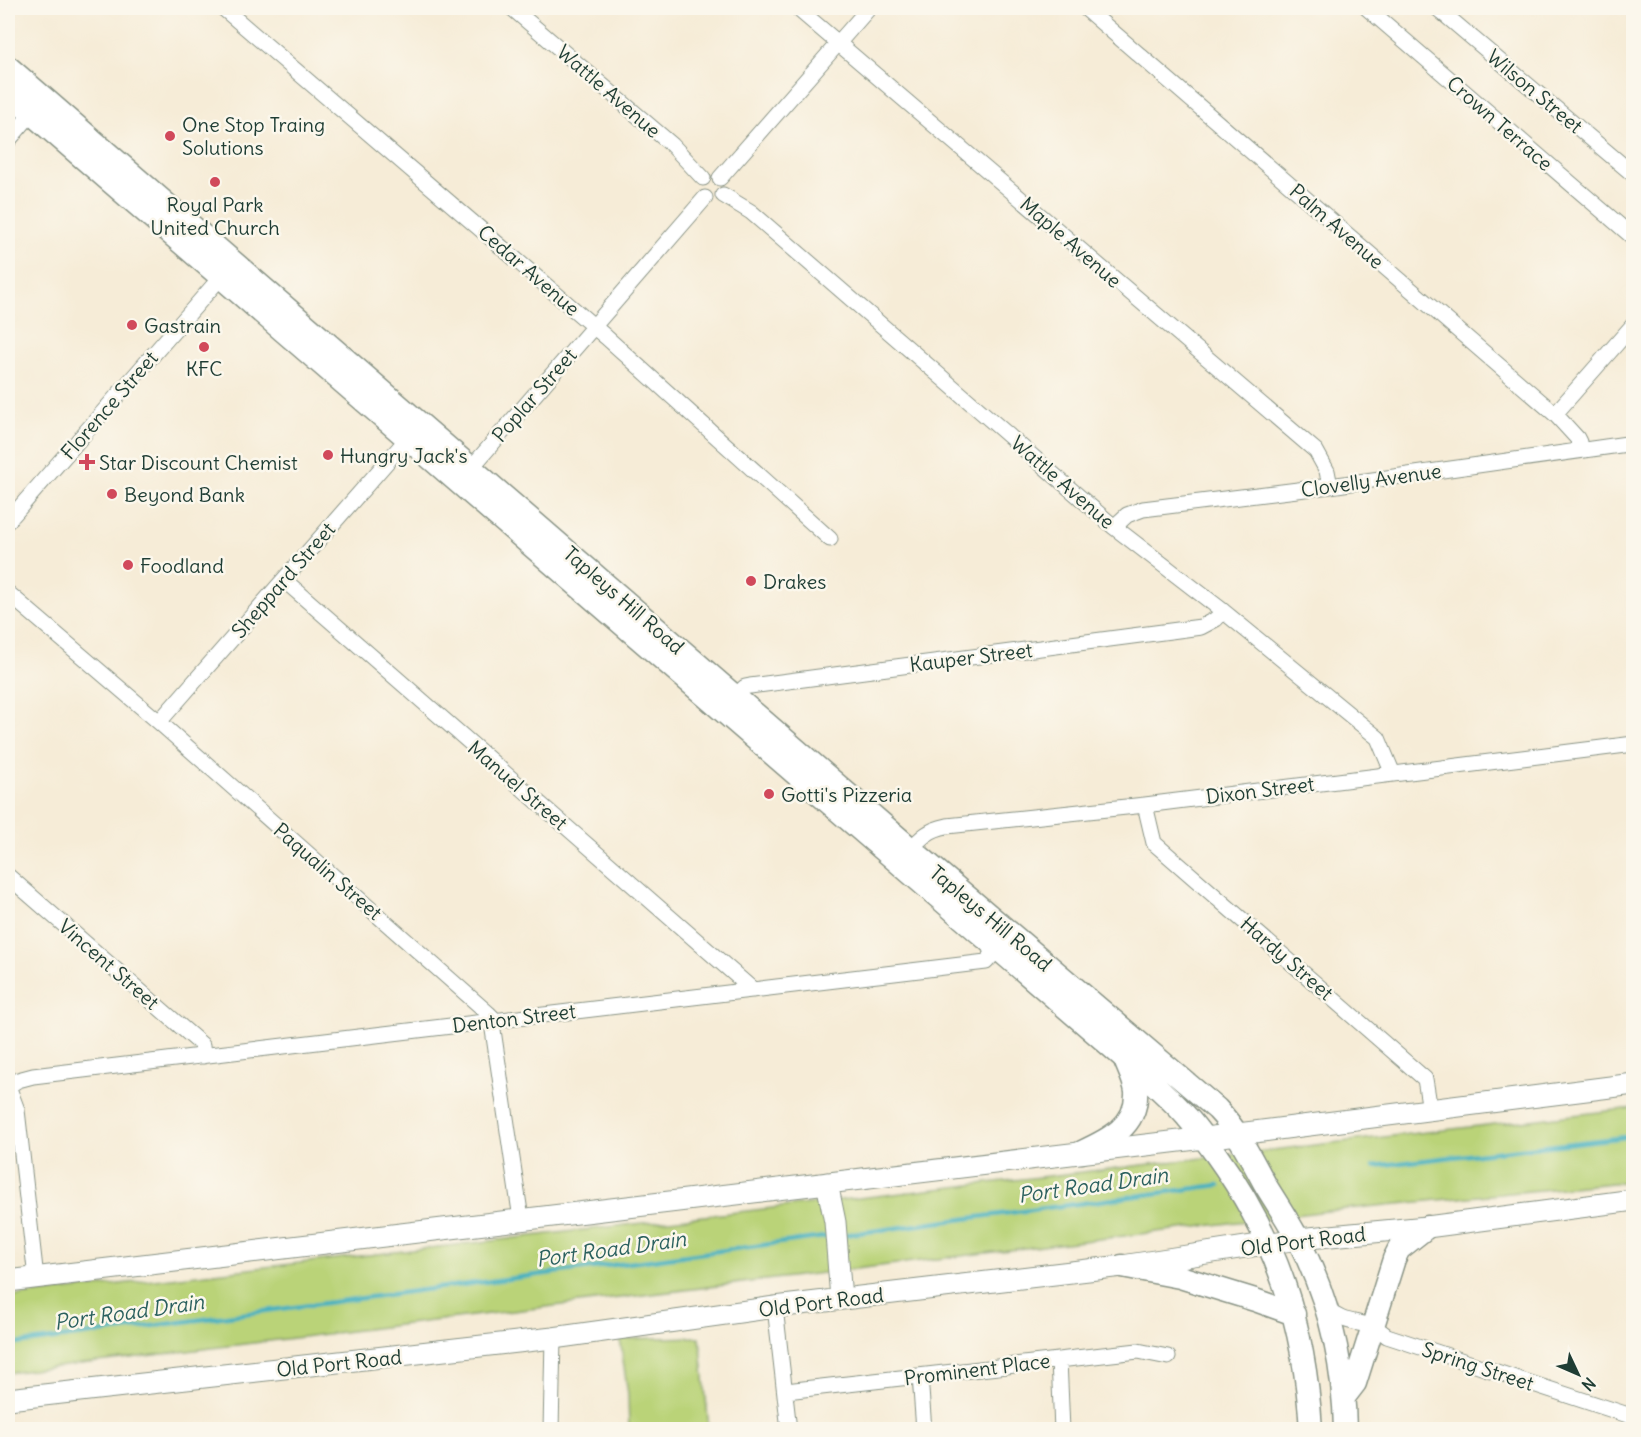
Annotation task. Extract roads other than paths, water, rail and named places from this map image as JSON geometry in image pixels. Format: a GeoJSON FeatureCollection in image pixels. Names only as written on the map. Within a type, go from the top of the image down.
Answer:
{"type":"FeatureCollection","features":[{"type":"Feature","properties":{"kind":"main road","name":"Tapleys Hill Road"},"geometry":{"type":"LineString","coordinates":[[8,67],[37,106],[905,856],[1004,941],[1217,1109],[1239,1134],[1298,1239]]}},
{"type":"Feature","properties":{"kind":"main road","name":"Tapleys Hill Road"},"geometry":{"type":"LineString","coordinates":[[8,93],[37,106]]}},
{"type":"Feature","properties":{"kind":"main road","name":"Tapleys Hill Road"},"geometry":{"type":"LineString","coordinates":[[227,270],[408,439],[464,475]]}},
{"type":"Feature","properties":{"kind":"main road","name":"Tapleys Hill Road"},"geometry":{"type":"LineString","coordinates":[[1004,941],[1125,1060],[1188,1118],[1238,1186],[1268,1244]]}},
{"type":"Feature","properties":{"kind":"main road"},"geometry":{"type":"LineString","coordinates":[[1082,1152],[1106,1141],[1122,1129],[1135,1106],[1136,1090],[1125,1060]]}},
{"type":"Feature","properties":{"kind":"main road"},"geometry":{"type":"LineString","coordinates":[[8,1281],[1239,1134],[1634,1084]]}},
{"type":"Feature","properties":{"kind":"main road"},"geometry":{"type":"LineString","coordinates":[[827,1183],[835,1221],[841,1299]]}},
{"type":"Feature","properties":{"kind":"main road","name":"Old Port Road"},"geometry":{"type":"LineString","coordinates":[[8,1400],[553,1338],[775,1307],[1122,1266],[1298,1239],[1427,1227],[1634,1200]]}},
{"type":"Feature","properties":{"kind":"main road"},"geometry":{"type":"LineString","coordinates":[[1345,1396],[1355,1383],[1399,1249],[1427,1227]]}},
{"type":"Feature","properties":{"kind":"main road"},"geometry":{"type":"LineString","coordinates":[[1298,1239],[1327,1309],[1338,1349],[1345,1396],[1345,1430]]}},
{"type":"Feature","properties":{"kind":"main road"},"geometry":{"type":"LineString","coordinates":[[1268,1244],[1294,1314],[1305,1363],[1311,1430]]}},
{"type":"Feature","properties":{"kind":"main road"},"geometry":{"type":"LineString","coordinates":[[1122,1266],[1180,1277],[1294,1314]]}},
{"type":"Feature","properties":{"kind":"street","name":"Cedar Avenue"},"geometry":{"type":"LineString","coordinates":[[223,8],[594,326],[830,539]]}},
{"type":"Feature","properties":{"kind":"street","name":"Wattle Avenue"},"geometry":{"type":"LineString","coordinates":[[512,8],[672,145],[703,178]]}},
{"type":"Feature","properties":{"kind":"street","name":"Maple Avenue"},"geometry":{"type":"LineString","coordinates":[[797,8],[1316,451],[1327,471],[1330,486]]}},
{"type":"Feature","properties":{"kind":"street"},"geometry":{"type":"LineString","coordinates":[[720,178],[869,8]]}},
{"type":"Feature","properties":{"kind":"street","name":"Palm Avenue"},"geometry":{"type":"LineString","coordinates":[[1085,8],[1555,414],[1574,433],[1579,442],[1578,451]]}},
{"type":"Feature","properties":{"kind":"street","name":"Crown Terrace"},"geometry":{"type":"LineString","coordinates":[[1367,8],[1634,238]]}},
{"type":"Feature","properties":{"kind":"street","name":"Wilson Street"},"geometry":{"type":"LineString","coordinates":[[1437,8],[1634,175]]}},
{"type":"Feature","properties":{"kind":"street"},"geometry":{"type":"LineString","coordinates":[[8,141],[37,106]]}},
{"type":"Feature","properties":{"kind":"street"},"geometry":{"type":"LineString","coordinates":[[714,175],[720,178],[725,186],[723,195],[712,200],[705,198],[699,188],[703,178],[714,175]]}},
{"type":"Feature","properties":{"kind":"street","name":"Wattle Avenue"},"geometry":{"type":"LineString","coordinates":[[723,195],[751,212],[1114,527],[1223,611],[1378,738],[1393,774]]}},
{"type":"Feature","properties":{"kind":"street","name":"Poplar Street"},"geometry":{"type":"LineString","coordinates":[[464,475],[705,198]]}},
{"type":"Feature","properties":{"kind":"street","name":"Florence Street"},"geometry":{"type":"LineString","coordinates":[[8,521],[227,270]]}},
{"type":"Feature","properties":{"kind":"street"},"geometry":{"type":"LineString","coordinates":[[1555,414],[1634,324]]}},
{"type":"Feature","properties":{"kind":"street","name":"Sheppard Street"},"geometry":{"type":"LineString","coordinates":[[159,722],[408,439]]}},
{"type":"Feature","properties":{"kind":"street","name":"Clovelly Avenue"},"geometry":{"type":"LineString","coordinates":[[1114,527],[1127,514],[1143,509],[1330,486],[1634,443]]}},
{"type":"Feature","properties":{"kind":"street","name":"Manuel Street"},"geometry":{"type":"LineString","coordinates":[[284,580],[753,990]]}},
{"type":"Feature","properties":{"kind":"street","name":"Paqualin Street"},"geometry":{"type":"LineString","coordinates":[[8,593],[159,722],[495,1020]]}},
{"type":"Feature","properties":{"kind":"street","name":"Kauper Street"},"geometry":{"type":"LineString","coordinates":[[729,703],[745,687],[750,686],[1201,627],[1216,619],[1223,611]]}},
{"type":"Feature","properties":{"kind":"street","name":"Dixon Street"},"geometry":{"type":"LineString","coordinates":[[905,856],[924,834],[934,828],[947,826],[1145,805],[1634,744]]}},
{"type":"Feature","properties":{"kind":"street","name":"Hardy Street"},"geometry":{"type":"LineString","coordinates":[[1145,805],[1154,843],[1425,1079],[1430,1110]]}},
{"type":"Feature","properties":{"kind":"street","name":"Vincent Street"},"geometry":{"type":"LineString","coordinates":[[8,876],[201,1045],[203,1056]]}},
{"type":"Feature","properties":{"kind":"street","name":"Denton Street"},"geometry":{"type":"LineString","coordinates":[[8,1086],[18,1080],[33,1076],[986,962],[1004,941]]}},
{"type":"Feature","properties":{"kind":"street"},"geometry":{"type":"LineString","coordinates":[[495,1020],[492,1030],[520,1219]]}},
{"type":"Feature","properties":{"kind":"street"},"geometry":{"type":"LineString","coordinates":[[8,1086],[17,1110],[36,1278]]}},
{"type":"Feature","properties":{"kind":"street"},"geometry":{"type":"LineString","coordinates":[[775,1307],[789,1430]]}},
{"type":"Feature","properties":{"kind":"street","name":"Spring Street"},"geometry":{"type":"LineString","coordinates":[[1327,1309],[1333,1315],[1346,1321],[1373,1326],[1387,1336],[1634,1417]]}},
{"type":"Feature","properties":{"kind":"street"},"geometry":{"type":"LineString","coordinates":[[551,1430],[553,1338]]}},
{"type":"Feature","properties":{"kind":"street","name":"Prominent Place"},"geometry":{"type":"LineString","coordinates":[[786,1391],[1138,1351],[1168,1357]]}},
{"type":"Feature","properties":{"kind":"street"},"geometry":{"type":"LineString","coordinates":[[1059,1360],[1062,1430]]}},
{"type":"Feature","properties":{"kind":"street"},"geometry":{"type":"LineString","coordinates":[[920,1376],[924,1430]]}},
{"type":"Feature","properties":{"kind":"waterway","name":"Port Road Drain"},"geometry":{"type":"LineString","coordinates":[[1374,1166],[1634,1136]]}},
{"type":"Feature","properties":{"kind":"waterway","name":"Port Road Drain"},"geometry":{"type":"LineString","coordinates":[[843,1235],[1219,1185]]}},
{"type":"Feature","properties":{"kind":"waterway","name":"Port Road Drain"},"geometry":{"type":"LineString","coordinates":[[8,1345],[832,1236]]}},
{"type":"Feature","properties":{"kind":"place","name":"One Stop Traing Solutions"},"geometry":{"type":"Point","coordinates":[170,136]}},
{"type":"Feature","properties":{"kind":"place","name":"Royal Park United Church"},"geometry":{"type":"Point","coordinates":[215,182]}},
{"type":"Feature","properties":{"kind":"place","name":"Gastrain"},"geometry":{"type":"Point","coordinates":[132,325]}},
{"type":"Feature","properties":{"kind":"place","name":"KFC"},"geometry":{"type":"Point","coordinates":[204,347]}},
{"type":"Feature","properties":{"kind":"place","name":"Hungry Jack's"},"geometry":{"type":"Point","coordinates":[328,455]}},
{"type":"Feature","properties":{"kind":"place","name":"Star Discount Chemist"},"geometry":{"type":"Point","coordinates":[87,462]}},
{"type":"Feature","properties":{"kind":"place","name":"Beyond Bank"},"geometry":{"type":"Point","coordinates":[112,494]}},
{"type":"Feature","properties":{"kind":"place","name":"Foodland"},"geometry":{"type":"Point","coordinates":[128,565]}},
{"type":"Feature","properties":{"kind":"place","name":"Drakes"},"geometry":{"type":"Point","coordinates":[751,581]}},
{"type":"Feature","properties":{"kind":"place","name":"Gotti's Pizzeria"},"geometry":{"type":"Point","coordinates":[769,794]}}]}
